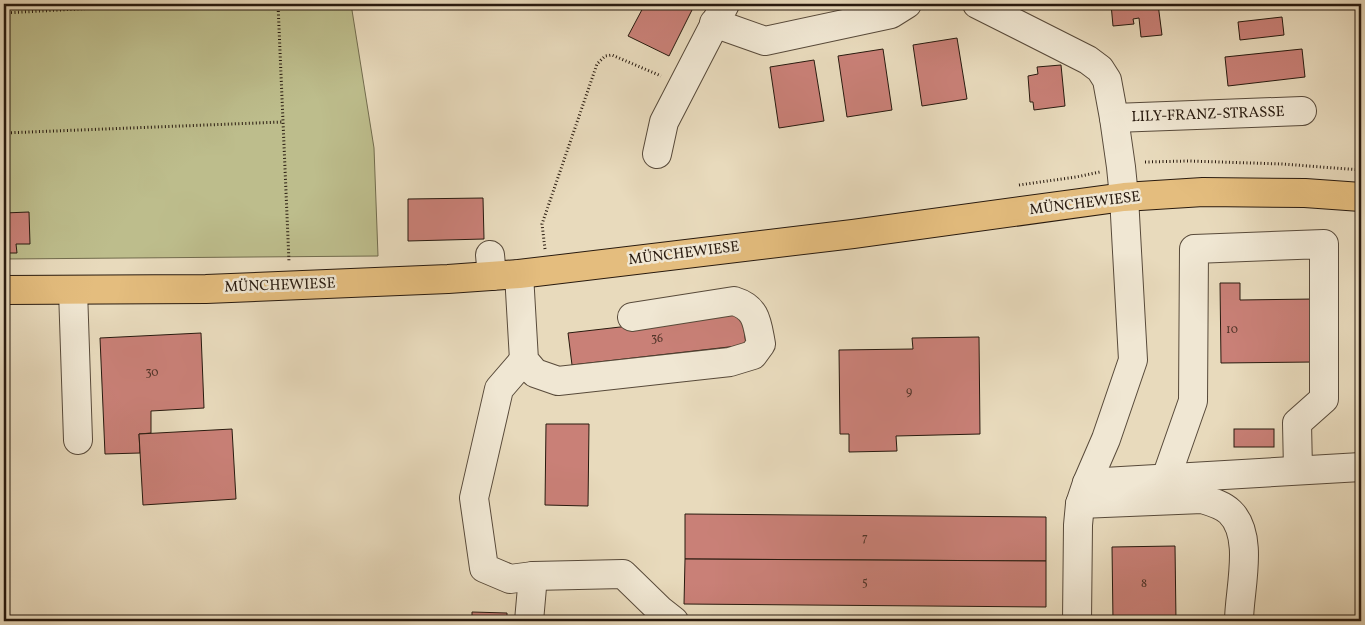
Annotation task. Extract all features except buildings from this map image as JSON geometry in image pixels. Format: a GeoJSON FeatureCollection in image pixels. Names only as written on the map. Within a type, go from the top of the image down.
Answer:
{"type":"FeatureCollection","features":[{"type":"Feature","properties":{"kind":"main road","name":"MÜNCHEWIESE"},"geometry":{"type":"LineString","coordinates":[[4,290],[206,289],[448,279],[491,265],[519,274],[853,234],[1124,198],[1203,192],[1305,193],[1361,197]]}},
{"type":"Feature","properties":{"kind":"street"},"geometry":{"type":"LineString","coordinates":[[657,154],[664,122],[720,13],[765,40],[890,14],[907,4]]}},
{"type":"Feature","properties":{"kind":"street","name":"LILY-FRANZ-STRASSE"},"geometry":{"type":"LineString","coordinates":[[977,4],[1088,60],[1100,69],[1107,80],[1114,118],[1124,198],[1133,360],[1106,439],[1084,493],[1078,525],[1077,621]]}},
{"type":"Feature","properties":{"kind":"street","name":"LILY-FRANZ-STRASSE"},"geometry":{"type":"LineString","coordinates":[[1114,118],[1302,111]]}},
{"type":"Feature","properties":{"kind":"street"},"geometry":{"type":"LineString","coordinates":[[1166,478],[1193,401],[1194,249],[1324,244],[1324,399],[1297,422],[1298,470]]}},
{"type":"Feature","properties":{"kind":"street"},"geometry":{"type":"LineString","coordinates":[[519,274],[524,360],[535,373],[558,381],[730,362],[753,355],[761,344],[754,313],[743,304],[734,301],[632,317]]}},
{"type":"Feature","properties":{"kind":"street"},"geometry":{"type":"LineString","coordinates":[[73,290],[78,440]]}},
{"type":"Feature","properties":{"kind":"street"},"geometry":{"type":"LineString","coordinates":[[524,360],[499,389],[474,498],[484,568],[510,579],[533,576],[623,574],[674,621]]}},
{"type":"Feature","properties":{"kind":"street"},"geometry":{"type":"LineString","coordinates":[[1084,493],[1166,478],[1361,467]]}},
{"type":"Feature","properties":{"kind":"street"},"geometry":{"type":"LineString","coordinates":[[1084,493],[1202,500],[1220,505],[1229,511],[1240,527],[1244,553],[1245,565],[1242,576],[1239,621]]}},
{"type":"Feature","properties":{"kind":"street"},"geometry":{"type":"LineString","coordinates":[[530,621],[533,576]]}},
{"type":"Feature","properties":{"kind":"path"},"geometry":{"type":"LineString","coordinates":[[4,13],[171,4]]}},
{"type":"Feature","properties":{"kind":"path"},"geometry":{"type":"LineString","coordinates":[[278,4],[290,265]]}},
{"type":"Feature","properties":{"kind":"path"},"geometry":{"type":"LineString","coordinates":[[536,250],[545,249],[542,224],[597,64],[604,56],[612,55],[682,85]]}},
{"type":"Feature","properties":{"kind":"path"},"geometry":{"type":"LineString","coordinates":[[4,133],[282,122]]}},
{"type":"Feature","properties":{"kind":"path"},"geometry":{"type":"LineString","coordinates":[[1016,186],[1076,177],[1143,162],[1189,161],[1282,164],[1361,170]]}},
{"type":"Feature","properties":{"kind":"green space"},"geometry":{"type":"Polygon","coordinates":[[[4,4],[351,4],[374,148],[378,256],[4,259],[4,4]]]}}]}
